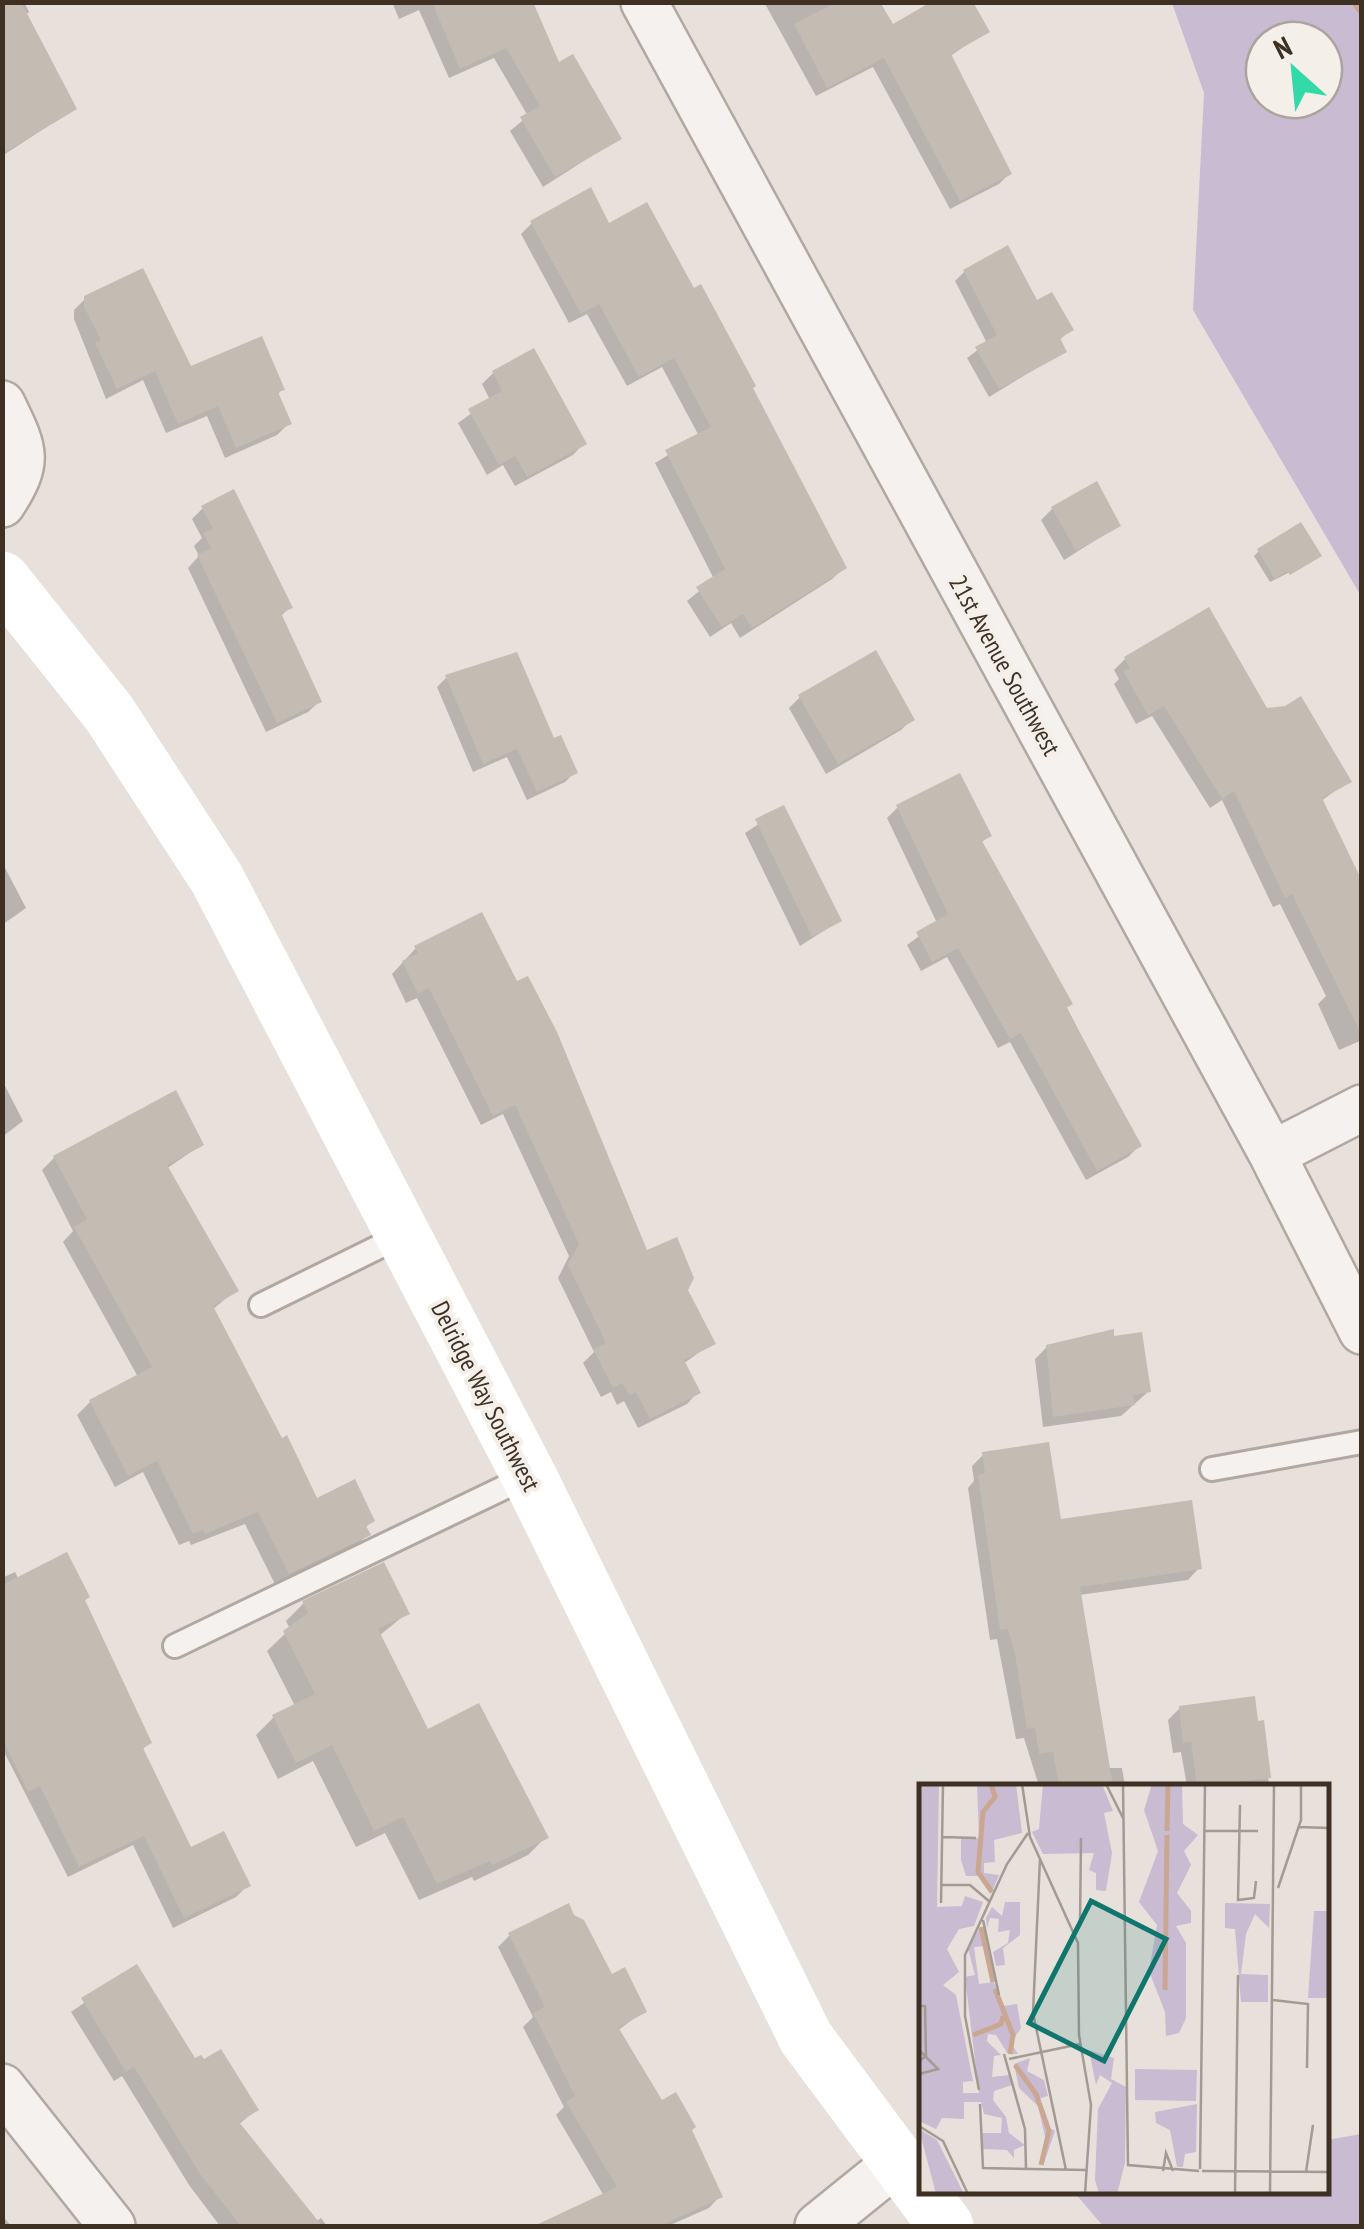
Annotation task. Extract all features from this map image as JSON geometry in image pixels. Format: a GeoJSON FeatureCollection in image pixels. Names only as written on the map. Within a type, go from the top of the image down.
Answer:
{"type":"FeatureCollection","features":[{"type":"Feature","properties":{"kind":"main road","name":"Delridge Way Southwest"},"geometry":{"type":"LineString","coordinates":[[2,579],[108,713],[203,855],[528,1476],[806,2038],[919,2192]]}},
{"type":"Feature","properties":{"kind":"main road","name":"Delridge Way Southwest"},"geometry":{"type":"LineString","coordinates":[[921,2194],[946,2226]]}},
{"type":"Feature","properties":{"kind":"street","name":"21st Avenue Southwest"},"geometry":{"type":"LineString","coordinates":[[644,2],[1272,1154],[1362,1331]]}},
{"type":"Feature","properties":{"kind":"street"},"geometry":{"type":"LineString","coordinates":[[2,404],[22,445],[23,472],[2,504]]}},
{"type":"Feature","properties":{"kind":"street"},"geometry":{"type":"LineString","coordinates":[[1272,1154],[1362,1108]]}},
{"type":"Feature","properties":{"kind":"street"},"geometry":{"type":"LineString","coordinates":[[2,2087],[112,2226]]}},
{"type":"Feature","properties":{"kind":"street"},"geometry":{"type":"LineString","coordinates":[[818,2226],[896,2163]]}},
{"type":"Feature","properties":{"kind":"lane"},"geometry":{"type":"LineString","coordinates":[[261,1305],[403,1235]]}},
{"type":"Feature","properties":{"kind":"lane"},"geometry":{"type":"LineString","coordinates":[[1212,1469],[1362,1442]]}},
{"type":"Feature","properties":{"kind":"lane"},"geometry":{"type":"LineString","coordinates":[[176,1646],[528,1476]]}},
{"type":"Feature","properties":{"kind":"shaded area"},"geometry":{"type":"Polygon","coordinates":[[[1172,3],[1361,3],[1361,596],[1193,310],[1204,93],[1172,3]]]}},
{"type":"Feature","properties":{"kind":"shaded area"},"geometry":{"type":"Polygon","coordinates":[[[1361,2134],[1361,2226],[1103,2226],[1076,2194],[1329,2194],[1329,2140],[1361,2134]]]}},
{"type":"Feature","properties":{"kind":"building"},"geometry":{"type":"Polygon","coordinates":[[[2,2],[21,2],[77,109],[2,154],[2,2]]]}},
{"type":"Feature","properties":{"kind":"building"},"geometry":{"type":"Polygon","coordinates":[[[432,2],[533,2],[559,62],[573,54],[622,139],[555,177],[520,117],[540,106],[506,48],[460,69],[432,2]]]}},
{"type":"Feature","properties":{"kind":"building"},"geometry":{"type":"Polygon","coordinates":[[[836,2],[880,2],[893,24],[931,2],[973,2],[990,32],[951,54],[1012,174],[960,201],[884,58],[827,88],[794,24],[836,2]]]}},
{"type":"Feature","properties":{"kind":"building"},"geometry":{"type":"Polygon","coordinates":[[[591,187],[609,223],[647,202],[694,288],[701,284],[847,568],[752,628],[743,614],[722,627],[696,587],[725,569],[665,450],[711,427],[674,358],[639,377],[599,304],[581,314],[530,221],[591,187]]]}},
{"type":"Feature","properties":{"kind":"building"},"geometry":{"type":"Polygon","coordinates":[[[1008,245],[1037,300],[1052,292],[1074,330],[1060,338],[1067,352],[999,389],[975,347],[997,335],[963,270],[1008,245]]]}},
{"type":"Feature","properties":{"kind":"building"},"geometry":{"type":"Polygon","coordinates":[[[143,268],[191,366],[262,336],[285,390],[278,392],[292,424],[236,448],[218,406],[178,424],[155,371],[117,389],[95,343],[101,340],[84,307],[84,296],[143,268]]]}},
{"type":"Feature","properties":{"kind":"building"},"geometry":{"type":"Polygon","coordinates":[[[534,348],[587,444],[527,477],[515,456],[499,465],[468,409],[502,391],[492,371],[534,348]]]}},
{"type":"Feature","properties":{"kind":"building"},"geometry":{"type":"Polygon","coordinates":[[[1097,481],[1121,526],[1076,551],[1051,507],[1097,481]]]}},
{"type":"Feature","properties":{"kind":"building"},"geometry":{"type":"Polygon","coordinates":[[[234,489],[293,608],[281,613],[322,702],[277,723],[197,555],[211,548],[203,533],[213,529],[201,506],[234,489]]]}},
{"type":"Feature","properties":{"kind":"building"},"geometry":{"type":"Polygon","coordinates":[[[1301,522],[1322,556],[1290,575],[1287,571],[1275,579],[1257,549],[1301,522]]]}},
{"type":"Feature","properties":{"kind":"building"},"geometry":{"type":"Polygon","coordinates":[[[1209,607],[1267,708],[1285,706],[1301,696],[1352,782],[1322,798],[1362,881],[1362,1036],[1292,894],[1285,898],[1234,791],[1222,799],[1164,706],[1148,715],[1123,671],[1130,668],[1124,657],[1209,607]]]}},
{"type":"Feature","properties":{"kind":"building"},"geometry":{"type":"Polygon","coordinates":[[[876,650],[915,720],[838,764],[798,695],[876,650]]]}},
{"type":"Feature","properties":{"kind":"building"},"geometry":{"type":"Polygon","coordinates":[[[517,652],[554,738],[561,735],[578,773],[537,792],[517,749],[483,764],[445,675],[517,652]]]}},
{"type":"Feature","properties":{"kind":"building"},"geometry":{"type":"Polygon","coordinates":[[[960,773],[992,836],[982,841],[1073,1004],[1066,1008],[1142,1146],[1097,1171],[1021,1033],[1010,1039],[958,948],[932,962],[916,932],[948,914],[896,805],[960,773]]]}},
{"type":"Feature","properties":{"kind":"building"},"geometry":{"type":"Polygon","coordinates":[[[784,805],[842,921],[812,937],[755,819],[784,805]]]}},
{"type":"Feature","properties":{"kind":"building"},"geometry":{"type":"Polygon","coordinates":[[[482,912],[517,981],[528,976],[557,1032],[647,1250],[677,1237],[694,1278],[688,1290],[716,1344],[684,1360],[701,1393],[650,1419],[636,1392],[629,1395],[622,1383],[613,1388],[593,1349],[606,1343],[568,1265],[579,1244],[515,1105],[493,1116],[429,988],[418,994],[402,961],[418,953],[414,946],[482,912]]]}},
{"type":"Feature","properties":{"kind":"building"},"geometry":{"type":"Polygon","coordinates":[[[176,1090],[204,1145],[167,1165],[239,1291],[213,1306],[282,1438],[287,1435],[317,1498],[355,1479],[375,1521],[366,1526],[371,1535],[289,1574],[258,1512],[205,1534],[203,1530],[193,1534],[157,1461],[128,1476],[89,1400],[152,1367],[74,1227],[87,1219],[53,1156],[176,1090]]]}},
{"type":"Feature","properties":{"kind":"building"},"geometry":{"type":"Polygon","coordinates":[[[1114,1329],[1114,1336],[1142,1332],[1151,1392],[1133,1395],[1135,1405],[1053,1417],[1046,1345],[1114,1329]]]}},
{"type":"Feature","properties":{"kind":"building"},"geometry":{"type":"Polygon","coordinates":[[[1049,1442],[1061,1519],[1192,1500],[1202,1569],[1080,1587],[1113,1784],[1059,1784],[1053,1752],[1039,1754],[1035,1728],[1027,1729],[1015,1654],[1008,1629],[1000,1630],[978,1475],[985,1473],[982,1452],[1049,1442]]]}},
{"type":"Feature","properties":{"kind":"building"},"geometry":{"type":"Polygon","coordinates":[[[67,1552],[90,1597],[85,1600],[152,1743],[143,1748],[191,1847],[224,1831],[251,1886],[184,1918],[144,1836],[79,1867],[40,1786],[28,1792],[2,1738],[2,1585],[67,1552]]]}},
{"type":"Feature","properties":{"kind":"building"},"geometry":{"type":"Polygon","coordinates":[[[384,1562],[410,1614],[378,1629],[428,1729],[479,1703],[549,1838],[492,1865],[490,1861],[437,1884],[403,1817],[374,1831],[332,1745],[296,1763],[272,1715],[315,1694],[283,1631],[308,1613],[302,1601],[384,1562]]]}},
{"type":"Feature","properties":{"kind":"building"},"geometry":{"type":"Polygon","coordinates":[[[1255,1696],[1258,1721],[1264,1720],[1271,1778],[1197,1784],[1191,1742],[1183,1743],[1179,1706],[1255,1696]]]}},
{"type":"Feature","properties":{"kind":"building"},"geometry":{"type":"Polygon","coordinates":[[[569,1903],[574,1915],[584,1920],[612,1974],[625,1967],[647,2012],[618,2027],[662,2100],[676,2092],[696,2127],[692,2130],[723,2197],[660,2226],[534,2226],[617,2187],[566,2102],[575,2096],[533,2013],[545,2007],[508,1933],[569,1903]]]}},
{"type":"Feature","properties":{"kind":"building"},"geometry":{"type":"Polygon","coordinates":[[[137,1964],[195,2058],[201,2055],[204,2059],[221,2049],[259,2110],[239,2122],[322,2226],[241,2226],[200,2174],[134,2067],[126,2072],[81,1998],[137,1964]]]}},
{"type":"Feature","properties":{"kind":"waterway"},"geometry":{"type":"LineString","coordinates":[[1359,2],[1362,7]]}}]}
